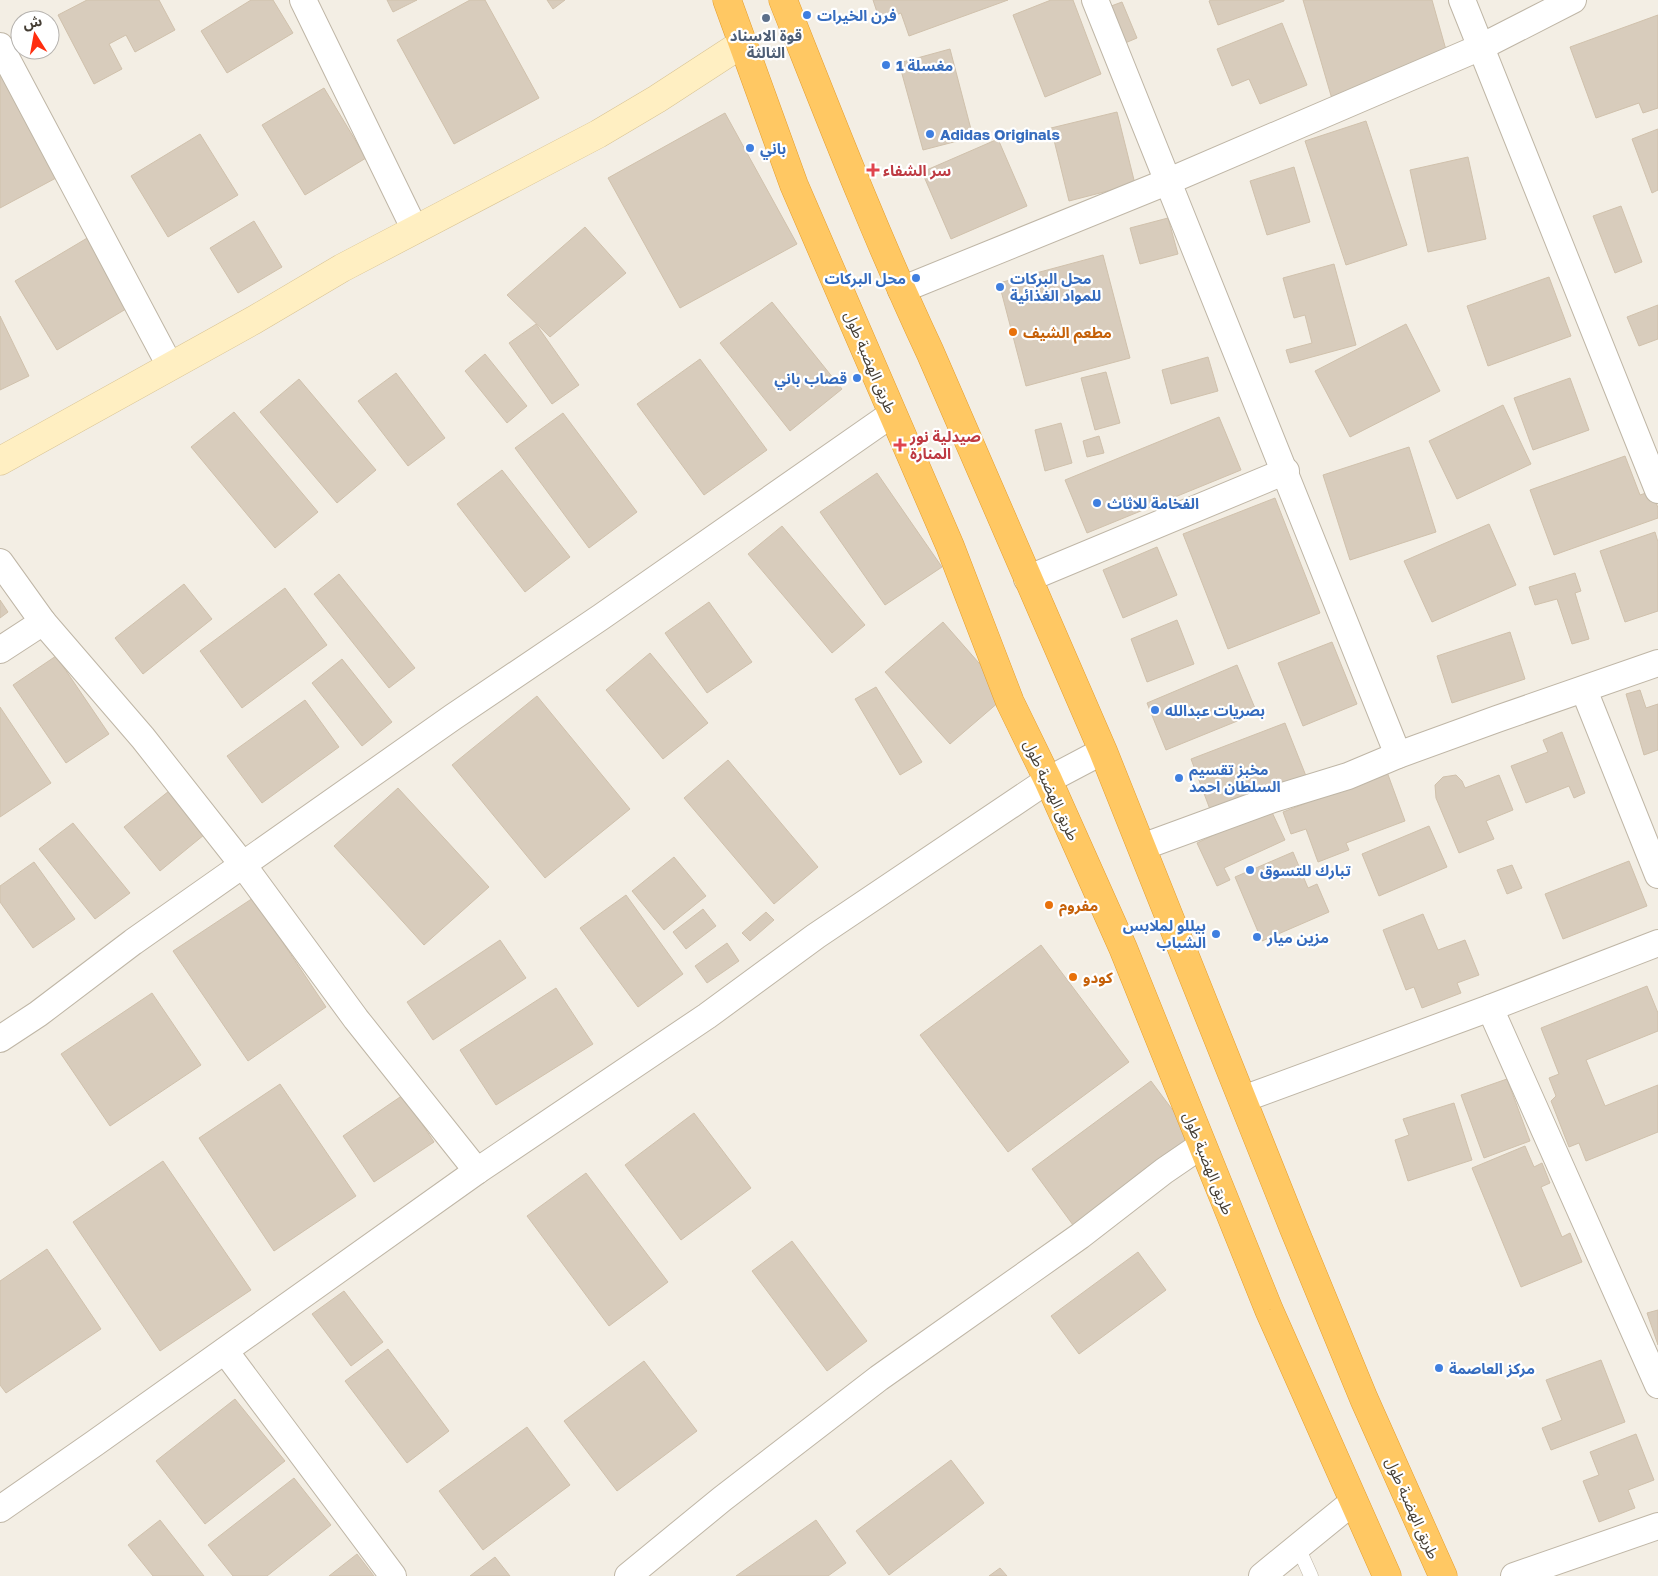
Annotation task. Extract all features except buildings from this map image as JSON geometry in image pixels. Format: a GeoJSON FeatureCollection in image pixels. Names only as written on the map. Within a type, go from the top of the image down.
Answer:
{"type":"FeatureCollection","features":[{"type":"Feature","properties":{"kind":"highway","name":"طريق الهضبة طول"},"geometry":{"type":"LineString","coordinates":[[727,0],[794,185],[861,336],[892,414],[950,546],[1010,702],[1048,780],[1123,948],[1269,1310],[1387,1576]]}},
{"type":"Feature","properties":{"kind":"highway","name":"طريق الهضبة طول"},"geometry":{"type":"LineString","coordinates":[[783,0],[827,113],[901,290],[930,352],[1103,751],[1364,1399],[1443,1576]]}},
{"type":"Feature","properties":{"kind":"street"},"geometry":{"type":"LineString","coordinates":[[303,0],[415,230]]}},
{"type":"Feature","properties":{"kind":"street"},"geometry":{"type":"LineString","coordinates":[[1095,0],[1286,471],[1398,754]]}},
{"type":"Feature","properties":{"kind":"street"},"geometry":{"type":"LineString","coordinates":[[1462,0],[1658,490]]}},
{"type":"Feature","properties":{"kind":"street"},"geometry":{"type":"LineString","coordinates":[[901,290],[1169,181],[1481,47],[1573,0]]}},
{"type":"Feature","properties":{"kind":"street"},"geometry":{"type":"LineString","coordinates":[[0,461],[254,320],[342,268],[598,134],[657,99],[742,43]]}},
{"type":"Feature","properties":{"kind":"street"},"geometry":{"type":"LineString","coordinates":[[0,46],[170,366]]}},
{"type":"Feature","properties":{"kind":"street"},"geometry":{"type":"LineString","coordinates":[[0,1039],[38,1014],[133,942],[243,864],[892,414]]}},
{"type":"Feature","properties":{"kind":"street"},"geometry":{"type":"LineString","coordinates":[[1027,579],[1286,471]]}},
{"type":"Feature","properties":{"kind":"street"},"geometry":{"type":"LineString","coordinates":[[0,562],[43,622],[143,738],[243,864],[356,1019],[477,1171]]}},
{"type":"Feature","properties":{"kind":"street"},"geometry":{"type":"LineString","coordinates":[[0,650],[43,622]]}},
{"type":"Feature","properties":{"kind":"street"},"geometry":{"type":"LineString","coordinates":[[1142,847],[1274,799],[1348,776],[1398,754],[1658,663]]}},
{"type":"Feature","properties":{"kind":"street"},"geometry":{"type":"LineString","coordinates":[[1584,690],[1658,875]]}},
{"type":"Feature","properties":{"kind":"street"},"geometry":{"type":"LineString","coordinates":[[0,1509],[477,1171],[707,1016],[816,936],[1048,780],[1103,751]]}},
{"type":"Feature","properties":{"kind":"street"},"geometry":{"type":"LineString","coordinates":[[1243,1099],[1490,1008],[1658,943]]}},
{"type":"Feature","properties":{"kind":"street"},"geometry":{"type":"LineString","coordinates":[[1490,1008],[1658,1385]]}},
{"type":"Feature","properties":{"kind":"street"},"geometry":{"type":"LineString","coordinates":[[628,1576],[722,1499],[878,1378],[1080,1236],[1202,1145]]}},
{"type":"Feature","properties":{"kind":"street"},"geometry":{"type":"LineString","coordinates":[[225,1351],[392,1576]]}},
{"type":"Feature","properties":{"kind":"street"},"geometry":{"type":"LineString","coordinates":[[1262,1576],[1354,1501]]}},
{"type":"Feature","properties":{"kind":"street"},"geometry":{"type":"LineString","coordinates":[[1514,1576],[1658,1526]]}},
{"type":"Feature","properties":{"kind":"lane"},"geometry":{"type":"LineString","coordinates":[[1298,1547],[1311,1576]]}},
{"type":"Feature","properties":{"kind":"place","name":"فرن الخيرات"},"geometry":{"type":"Point","coordinates":[807,15]}},
{"type":"Feature","properties":{"kind":"place","name":"قوة الاسناد الثالثة"},"geometry":{"type":"Point","coordinates":[766,18]}},
{"type":"Feature","properties":{"kind":"place","name":"مغسلة 1"},"geometry":{"type":"Point","coordinates":[886,65]}},
{"type":"Feature","properties":{"kind":"place","name":"Adidas Originals"},"geometry":{"type":"Point","coordinates":[930,134]}},
{"type":"Feature","properties":{"kind":"place","name":"باني"},"geometry":{"type":"Point","coordinates":[750,148]}},
{"type":"Feature","properties":{"kind":"place","name":"سر الشفاء"},"geometry":{"type":"Point","coordinates":[873,170]}},
{"type":"Feature","properties":{"kind":"place","name":"محل البركات"},"geometry":{"type":"Point","coordinates":[916,278]}},
{"type":"Feature","properties":{"kind":"place","name":"محل البركات للمواد الغذائية"},"geometry":{"type":"Point","coordinates":[1000,287]}},
{"type":"Feature","properties":{"kind":"place","name":"مطعم الشيف"},"geometry":{"type":"Point","coordinates":[1013,332]}},
{"type":"Feature","properties":{"kind":"place","name":"قصاب باني"},"geometry":{"type":"Point","coordinates":[857,378]}},
{"type":"Feature","properties":{"kind":"place","name":"صيدلية نور المنارة"},"geometry":{"type":"Point","coordinates":[900,445]}},
{"type":"Feature","properties":{"kind":"place","name":"الفخامة للاثاث"},"geometry":{"type":"Point","coordinates":[1097,503]}},
{"type":"Feature","properties":{"kind":"place","name":"بصريات عبدالله"},"geometry":{"type":"Point","coordinates":[1155,710]}},
{"type":"Feature","properties":{"kind":"place","name":"مخبز تقسيم السلطان احمد"},"geometry":{"type":"Point","coordinates":[1179,778]}},
{"type":"Feature","properties":{"kind":"place","name":"تبارك للتسوق"},"geometry":{"type":"Point","coordinates":[1250,870]}},
{"type":"Feature","properties":{"kind":"place","name":"مفروم"},"geometry":{"type":"Point","coordinates":[1049,905]}},
{"type":"Feature","properties":{"kind":"place","name":"بيللو لملابس الشباب"},"geometry":{"type":"Point","coordinates":[1216,934]}},
{"type":"Feature","properties":{"kind":"place","name":"مزين ميار"},"geometry":{"type":"Point","coordinates":[1257,937]}},
{"type":"Feature","properties":{"kind":"place","name":"كودو"},"geometry":{"type":"Point","coordinates":[1073,977]}},
{"type":"Feature","properties":{"kind":"place","name":"مركز العاصمة"},"geometry":{"type":"Point","coordinates":[1439,1368]}}]}
